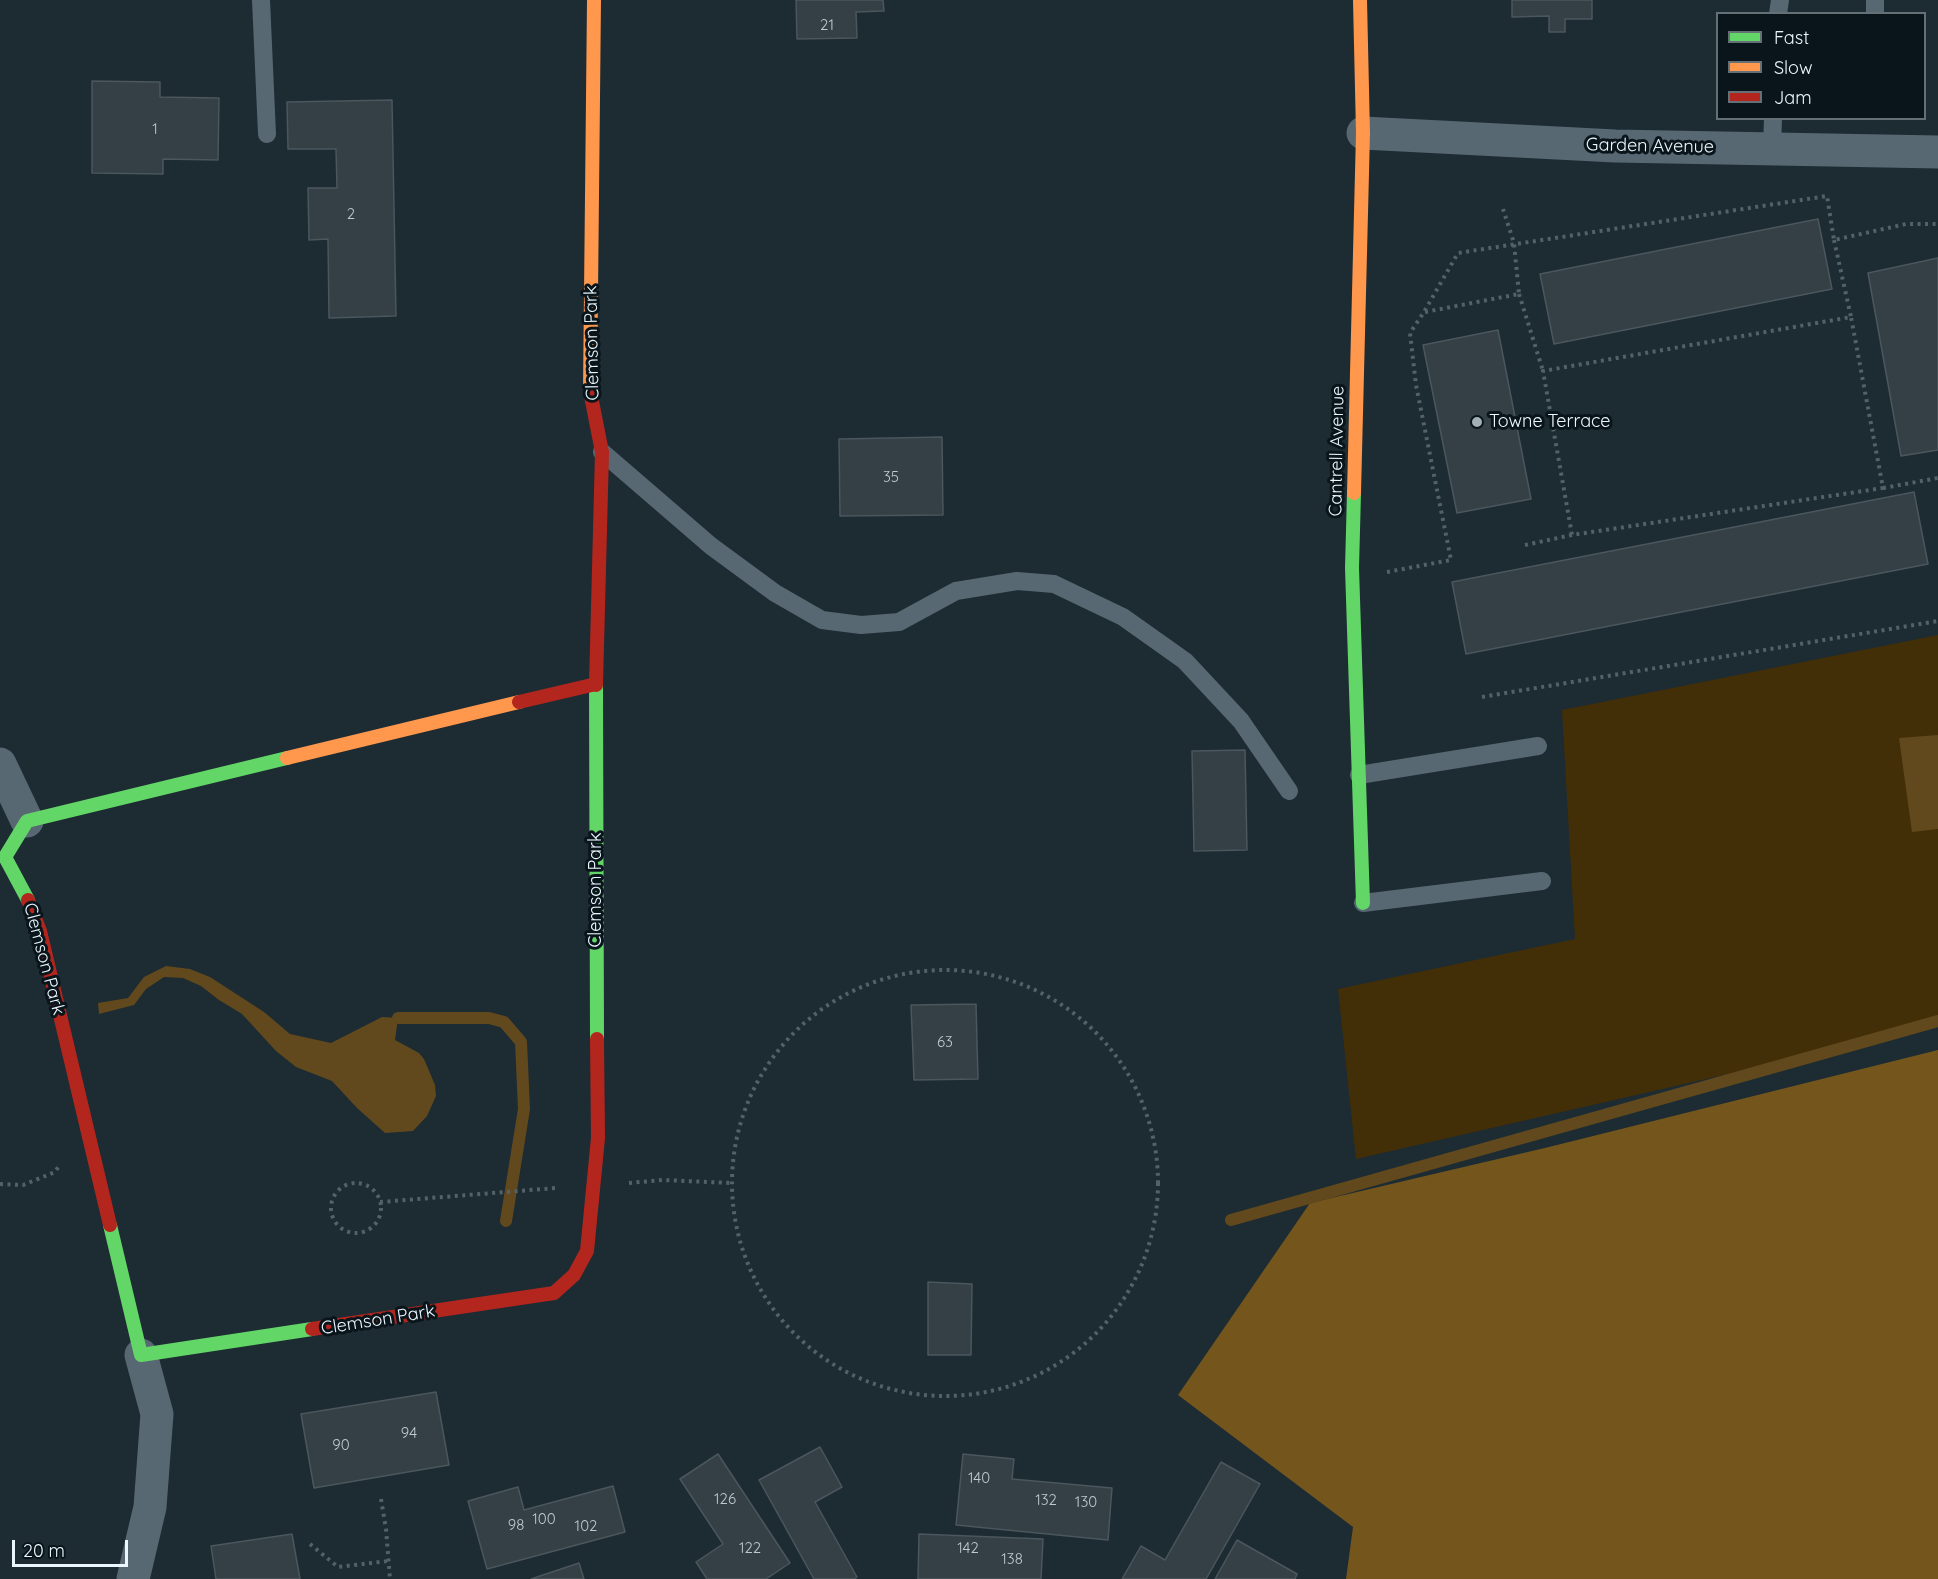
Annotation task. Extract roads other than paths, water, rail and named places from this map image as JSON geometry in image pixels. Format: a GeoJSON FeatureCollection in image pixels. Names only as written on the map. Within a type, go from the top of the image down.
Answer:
{"type":"FeatureCollection","features":[{"type":"Feature","properties":{"kind":"street","name":"Clemson Park"},"geometry":{"type":"LineString","coordinates":[[27,821],[5,857],[26,894],[40,931],[141,1355],[554,1293],[574,1275],[587,1251],[598,1138],[595,888],[596,684],[602,452],[590,397],[594,0]]}},
{"type":"Feature","properties":{"kind":"street","name":"Cantrell Avenue"},"geometry":{"type":"LineString","coordinates":[[1360,0],[1363,133],[1352,568],[1363,903]]}},
{"type":"Feature","properties":{"kind":"street","name":"Garden Avenue"},"geometry":{"type":"LineString","coordinates":[[1363,133],[1615,146],[1773,134],[1938,152]]}},
{"type":"Feature","properties":{"kind":"street"},"geometry":{"type":"LineString","coordinates":[[0,764],[27,821],[596,684]]}},
{"type":"Feature","properties":{"kind":"street"},"geometry":{"type":"LineString","coordinates":[[134,1579],[150,1507],[157,1414],[141,1355]]}},
{"type":"Feature","properties":{"kind":"lane"},"geometry":{"type":"LineString","coordinates":[[261,0],[267,134]]}},
{"type":"Feature","properties":{"kind":"lane"},"geometry":{"type":"LineString","coordinates":[[602,452],[711,546],[775,593],[822,620],[861,625],[899,622],[956,591],[1017,581],[1054,584],[1123,617],[1185,661],[1241,722],[1289,791]]}},
{"type":"Feature","properties":{"kind":"lane"},"geometry":{"type":"LineString","coordinates":[[1359,775],[1538,746]]}},
{"type":"Feature","properties":{"kind":"lane"},"geometry":{"type":"LineString","coordinates":[[1363,903],[1542,881]]}},
{"type":"Feature","properties":{"kind":"waterway"},"geometry":{"type":"LineString","coordinates":[[398,1018],[489,1018],[504,1022],[521,1042],[524,1109],[506,1221]]}},
{"type":"Feature","properties":{"kind":"waterway"},"geometry":{"type":"LineString","coordinates":[[1231,1220],[1938,1021]]}},
{"type":"Feature","properties":{"kind":"place","name":"Towne Terrace"},"geometry":{"type":"Point","coordinates":[1477,422]}}]}
